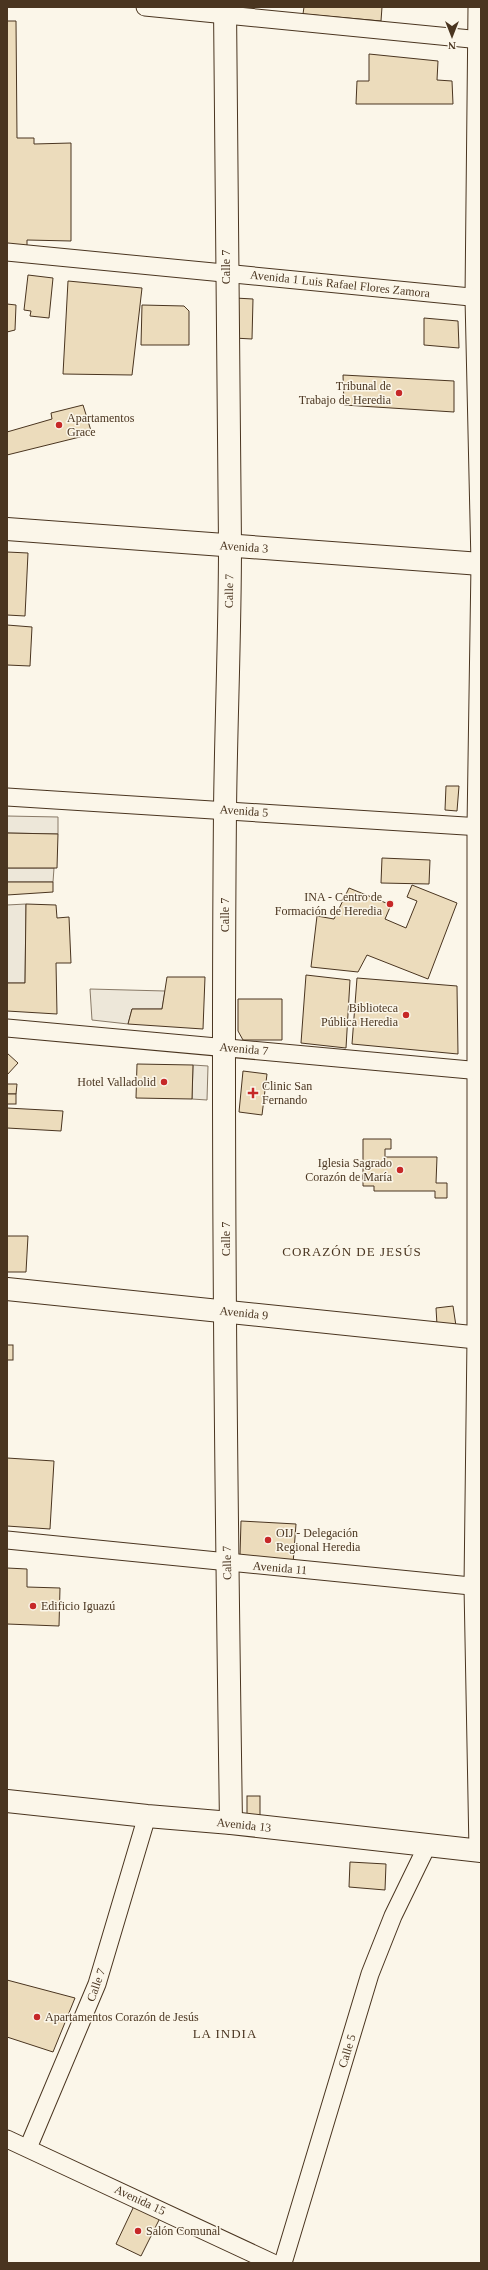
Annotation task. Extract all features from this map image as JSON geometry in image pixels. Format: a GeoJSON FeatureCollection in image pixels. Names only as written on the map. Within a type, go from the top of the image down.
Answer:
{"type":"FeatureCollection","features":[{"type":"Feature","properties":{"kind":"main road","name":"Calle 7"},"geometry":{"type":"LineString","coordinates":[[225,11],[226,273],[230,546],[225,809],[225,1048],[227,1563],[231,1822]]}},
{"type":"Feature","properties":{"kind":"main road","name":"Avenida 3"},"geometry":{"type":"LineString","coordinates":[[7,529],[480,564]]}},
{"type":"Feature","properties":{"kind":"main road","name":"Avenida 9"},"geometry":{"type":"LineString","coordinates":[[7,1289],[478,1338]]}},
{"type":"Feature","properties":{"kind":"main road","name":"Avenida 13"},"geometry":{"type":"LineString","coordinates":[[7,1801],[147,1816],[231,1822],[479,1851]]}},
{"type":"Feature","properties":{"kind":"street"},"geometry":{"type":"LineString","coordinates":[[145,7],[225,11],[479,40]]}},
{"type":"Feature","properties":{"kind":"street"},"geometry":{"type":"LineString","coordinates":[[477,7],[479,40],[478,298],[480,564],[478,827],[477,1587],[479,1851]]}},
{"type":"Feature","properties":{"kind":"street","name":"Avenida 1 Luis Rafael Flores Zamora"},"geometry":{"type":"LineString","coordinates":[[7,252],[478,298]]}},
{"type":"Feature","properties":{"kind":"street","name":"Avenida 5"},"geometry":{"type":"LineString","coordinates":[[7,797],[225,809],[478,827]]}},
{"type":"Feature","properties":{"kind":"street","name":"Avenida 7"},"geometry":{"type":"LineString","coordinates":[[7,1028],[478,1071]]}},
{"type":"Feature","properties":{"kind":"street","name":"Avenida 11"},"geometry":{"type":"LineString","coordinates":[[7,1540],[477,1587]]}},
{"type":"Feature","properties":{"kind":"street","name":"Calle 7"},"geometry":{"type":"LineString","coordinates":[[28,2148],[97,1984],[147,1816]]}},
{"type":"Feature","properties":{"kind":"street","name":"Calle 5"},"geometry":{"type":"LineString","coordinates":[[283,2263],[370,1974],[393,1916],[427,1846]]}},
{"type":"Feature","properties":{"kind":"street","name":"Avenida 15"},"geometry":{"type":"LineString","coordinates":[[8,2142],[28,2148],[273,2263]]}},
{"type":"Feature","properties":{"kind":"shaded area"},"geometry":{"type":"Polygon","coordinates":[[[7,816],[58,817],[58,834],[7,833],[7,816]]]}},
{"type":"Feature","properties":{"kind":"shaded area"},"geometry":{"type":"Polygon","coordinates":[[[7,868],[54,868],[53,882],[7,882],[7,868]]]}},
{"type":"Feature","properties":{"kind":"shaded area"},"geometry":{"type":"Polygon","coordinates":[[[26,904],[25,983],[7,983],[7,905],[26,904]]]}},
{"type":"Feature","properties":{"kind":"shaded area"},"geometry":{"type":"Polygon","coordinates":[[[90,989],[165,991],[162,1009],[132,1009],[128,1024],[92,1020],[90,989]]]}},
{"type":"Feature","properties":{"kind":"shaded area"},"geometry":{"type":"Polygon","coordinates":[[[193,1065],[208,1066],[207,1100],[192,1099],[193,1065]]]}},
{"type":"Feature","properties":{"kind":"building"},"geometry":{"type":"Polygon","coordinates":[[[304,7],[382,7],[381,21],[303,14],[304,7]]]}},
{"type":"Feature","properties":{"kind":"building"},"geometry":{"type":"Polygon","coordinates":[[[7,21],[16,21],[17,138],[34,138],[34,144],[71,143],[71,241],[27,240],[27,246],[7,246],[7,21]]]}},
{"type":"Feature","properties":{"kind":"building"},"geometry":{"type":"Polygon","coordinates":[[[369,54],[438,61],[437,80],[452,81],[453,104],[356,104],[357,81],[369,81],[369,54]]]}},
{"type":"Feature","properties":{"kind":"building"},"geometry":{"type":"Polygon","coordinates":[[[28,275],[53,278],[49,318],[30,316],[31,311],[24,310],[28,275]]]}},
{"type":"Feature","properties":{"kind":"building"},"geometry":{"type":"Polygon","coordinates":[[[68,281],[142,288],[132,375],[63,374],[68,281]]]}},
{"type":"Feature","properties":{"kind":"building"},"geometry":{"type":"Polygon","coordinates":[[[235,298],[253,299],[252,339],[234,338],[235,298]]]}},
{"type":"Feature","properties":{"kind":"building"},"geometry":{"type":"Polygon","coordinates":[[[7,304],[16,305],[15,330],[7,332],[7,304]]]}},
{"type":"Feature","properties":{"kind":"building"},"geometry":{"type":"Polygon","coordinates":[[[142,305],[184,306],[189,311],[189,345],[141,345],[142,305]]]}},
{"type":"Feature","properties":{"kind":"building"},"geometry":{"type":"Polygon","coordinates":[[[424,318],[458,321],[459,348],[424,345],[424,318]]]}},
{"type":"Feature","properties":{"kind":"building","name":"Tribunal de Trabajo de Heredia"},"geometry":{"type":"Polygon","coordinates":[[[343,375],[454,381],[454,412],[344,405],[343,375]]]}},
{"type":"Feature","properties":{"kind":"building","name":"Apartamentos Grace"},"geometry":{"type":"Polygon","coordinates":[[[83,405],[92,434],[7,455],[7,432],[52,419],[51,413],[83,405]]]}},
{"type":"Feature","properties":{"kind":"building"},"geometry":{"type":"Polygon","coordinates":[[[7,552],[28,553],[25,616],[7,615],[7,552]]]}},
{"type":"Feature","properties":{"kind":"building"},"geometry":{"type":"Polygon","coordinates":[[[7,625],[32,627],[30,666],[7,665],[7,625]]]}},
{"type":"Feature","properties":{"kind":"building"},"geometry":{"type":"Polygon","coordinates":[[[446,786],[459,786],[457,811],[445,810],[446,786]]]}},
{"type":"Feature","properties":{"kind":"building"},"geometry":{"type":"Polygon","coordinates":[[[7,833],[58,834],[57,868],[7,868],[7,833]]]}},
{"type":"Feature","properties":{"kind":"building"},"geometry":{"type":"Polygon","coordinates":[[[382,858],[430,860],[429,884],[381,883],[382,858]]]}},
{"type":"Feature","properties":{"kind":"building"},"geometry":{"type":"Polygon","coordinates":[[[7,882],[53,882],[53,892],[7,895],[7,882]]]}},
{"type":"Feature","properties":{"kind":"building"},"geometry":{"type":"Polygon","coordinates":[[[412,885],[457,903],[428,979],[367,955],[358,972],[311,967],[317,916],[334,919],[349,888],[391,905],[385,919],[406,928],[417,901],[407,897],[412,885]]]}},
{"type":"Feature","properties":{"kind":"building"},"geometry":{"type":"Polygon","coordinates":[[[26,904],[56,905],[57,918],[69,917],[71,963],[56,963],[57,1014],[7,1011],[7,983],[25,983],[26,904]]]}},
{"type":"Feature","properties":{"kind":"building"},"geometry":{"type":"Polygon","coordinates":[[[306,975],[350,980],[346,1048],[301,1043],[306,975]]]}},
{"type":"Feature","properties":{"kind":"building"},"geometry":{"type":"Polygon","coordinates":[[[167,977],[205,977],[203,1029],[128,1024],[132,1009],[162,1009],[167,977]]]}},
{"type":"Feature","properties":{"kind":"building","name":"Biblioteca Pública Heredia"},"geometry":{"type":"Polygon","coordinates":[[[357,978],[457,986],[458,1054],[352,1044],[357,978]]]}},
{"type":"Feature","properties":{"kind":"building"},"geometry":{"type":"Polygon","coordinates":[[[238,999],[282,999],[282,1040],[243,1040],[238,1031],[238,999]]]}},
{"type":"Feature","properties":{"kind":"building"},"geometry":{"type":"Polygon","coordinates":[[[7,1053],[18,1063],[7,1075],[7,1053]]]}},
{"type":"Feature","properties":{"kind":"building","name":"Hotel Valladolid"},"geometry":{"type":"Polygon","coordinates":[[[137,1064],[193,1065],[192,1099],[136,1098],[137,1064]]]}},
{"type":"Feature","properties":{"kind":"building","name":"Clinic San Fernando"},"geometry":{"type":"Polygon","coordinates":[[[243,1071],[267,1074],[262,1115],[239,1112],[243,1071]]]}},
{"type":"Feature","properties":{"kind":"building"},"geometry":{"type":"Polygon","coordinates":[[[7,1084],[17,1084],[16,1094],[7,1094],[7,1084]]]}},
{"type":"Feature","properties":{"kind":"building"},"geometry":{"type":"Polygon","coordinates":[[[7,1094],[16,1094],[16,1104],[7,1104],[7,1094]]]}},
{"type":"Feature","properties":{"kind":"building"},"geometry":{"type":"Polygon","coordinates":[[[7,1108],[63,1111],[61,1131],[7,1128],[7,1108]]]}},
{"type":"Feature","properties":{"kind":"building","name":"Iglesia Sagrado Corazón de María"},"geometry":{"type":"Polygon","coordinates":[[[363,1139],[391,1139],[391,1149],[385,1149],[385,1157],[437,1157],[436,1183],[447,1183],[447,1198],[435,1198],[435,1191],[374,1191],[374,1186],[363,1186],[363,1139]]]}},
{"type":"Feature","properties":{"kind":"building"},"geometry":{"type":"Polygon","coordinates":[[[7,1236],[28,1236],[26,1272],[7,1272],[7,1236]]]}},
{"type":"Feature","properties":{"kind":"building"},"geometry":{"type":"Polygon","coordinates":[[[453,1306],[456,1326],[437,1325],[436,1308],[453,1306]]]}},
{"type":"Feature","properties":{"kind":"building"},"geometry":{"type":"Polygon","coordinates":[[[7,1345],[13,1345],[13,1360],[7,1360],[7,1345]]]}},
{"type":"Feature","properties":{"kind":"building"},"geometry":{"type":"Polygon","coordinates":[[[7,1458],[54,1461],[50,1529],[7,1526],[7,1458]]]}},
{"type":"Feature","properties":{"kind":"building","name":"OIJ - Delegación Regional Heredia"},"geometry":{"type":"Polygon","coordinates":[[[241,1521],[296,1524],[293,1564],[240,1555],[241,1521]]]}},
{"type":"Feature","properties":{"kind":"building","name":"Edificio Iguazú"},"geometry":{"type":"Polygon","coordinates":[[[7,1568],[27,1569],[27,1587],[60,1588],[59,1626],[7,1624],[7,1568]]]}},
{"type":"Feature","properties":{"kind":"building"},"geometry":{"type":"Polygon","coordinates":[[[247,1796],[260,1796],[260,1816],[247,1816],[247,1796]]]}},
{"type":"Feature","properties":{"kind":"building"},"geometry":{"type":"Polygon","coordinates":[[[350,1862],[386,1864],[385,1890],[349,1887],[350,1862]]]}},
{"type":"Feature","properties":{"kind":"building","name":"Apartamentos Corazón de Jesús"},"geometry":{"type":"Polygon","coordinates":[[[7,1980],[75,1998],[53,2052],[7,2037],[7,1980]]]}},
{"type":"Feature","properties":{"kind":"building","name":"Salón Comunal"},"geometry":{"type":"Polygon","coordinates":[[[134,2206],[160,2218],[141,2256],[116,2244],[134,2206]]]}},
{"type":"Feature","properties":{"kind":"place","name":"Tribunal de Trabajo de Heredia"},"geometry":{"type":"Point","coordinates":[399,393]}},
{"type":"Feature","properties":{"kind":"place","name":"Apartamentos Grace"},"geometry":{"type":"Point","coordinates":[59,425]}},
{"type":"Feature","properties":{"kind":"place","name":"INA - Centro de Formación de Heredia"},"geometry":{"type":"Point","coordinates":[390,904]}},
{"type":"Feature","properties":{"kind":"place","name":"Biblioteca Pública Heredia"},"geometry":{"type":"Point","coordinates":[406,1015]}},
{"type":"Feature","properties":{"kind":"place","name":"Hotel Valladolid"},"geometry":{"type":"Point","coordinates":[164,1082]}},
{"type":"Feature","properties":{"kind":"place","name":"Clinic San Fernando"},"geometry":{"type":"Point","coordinates":[253,1093]}},
{"type":"Feature","properties":{"kind":"place","name":"Iglesia Sagrado Corazón de María"},"geometry":{"type":"Point","coordinates":[400,1170]}},
{"type":"Feature","properties":{"kind":"place","name":"OIJ - Delegación Regional Heredia"},"geometry":{"type":"Point","coordinates":[268,1540]}},
{"type":"Feature","properties":{"kind":"place","name":"Edificio Iguazú"},"geometry":{"type":"Point","coordinates":[33,1606]}},
{"type":"Feature","properties":{"kind":"place","name":"Apartamentos Corazón de Jesús"},"geometry":{"type":"Point","coordinates":[37,2017]}},
{"type":"Feature","properties":{"kind":"place","name":"Salón Comunal"},"geometry":{"type":"Point","coordinates":[138,2231]}},
{"type":"Feature","properties":{"kind":"district","name":"CORAZÓN DE JESÚS"},"geometry":{"type":"Point","coordinates":[352,1251]}},
{"type":"Feature","properties":{"kind":"district","name":"LA INDIA"},"geometry":{"type":"Point","coordinates":[225,2033]}}]}
